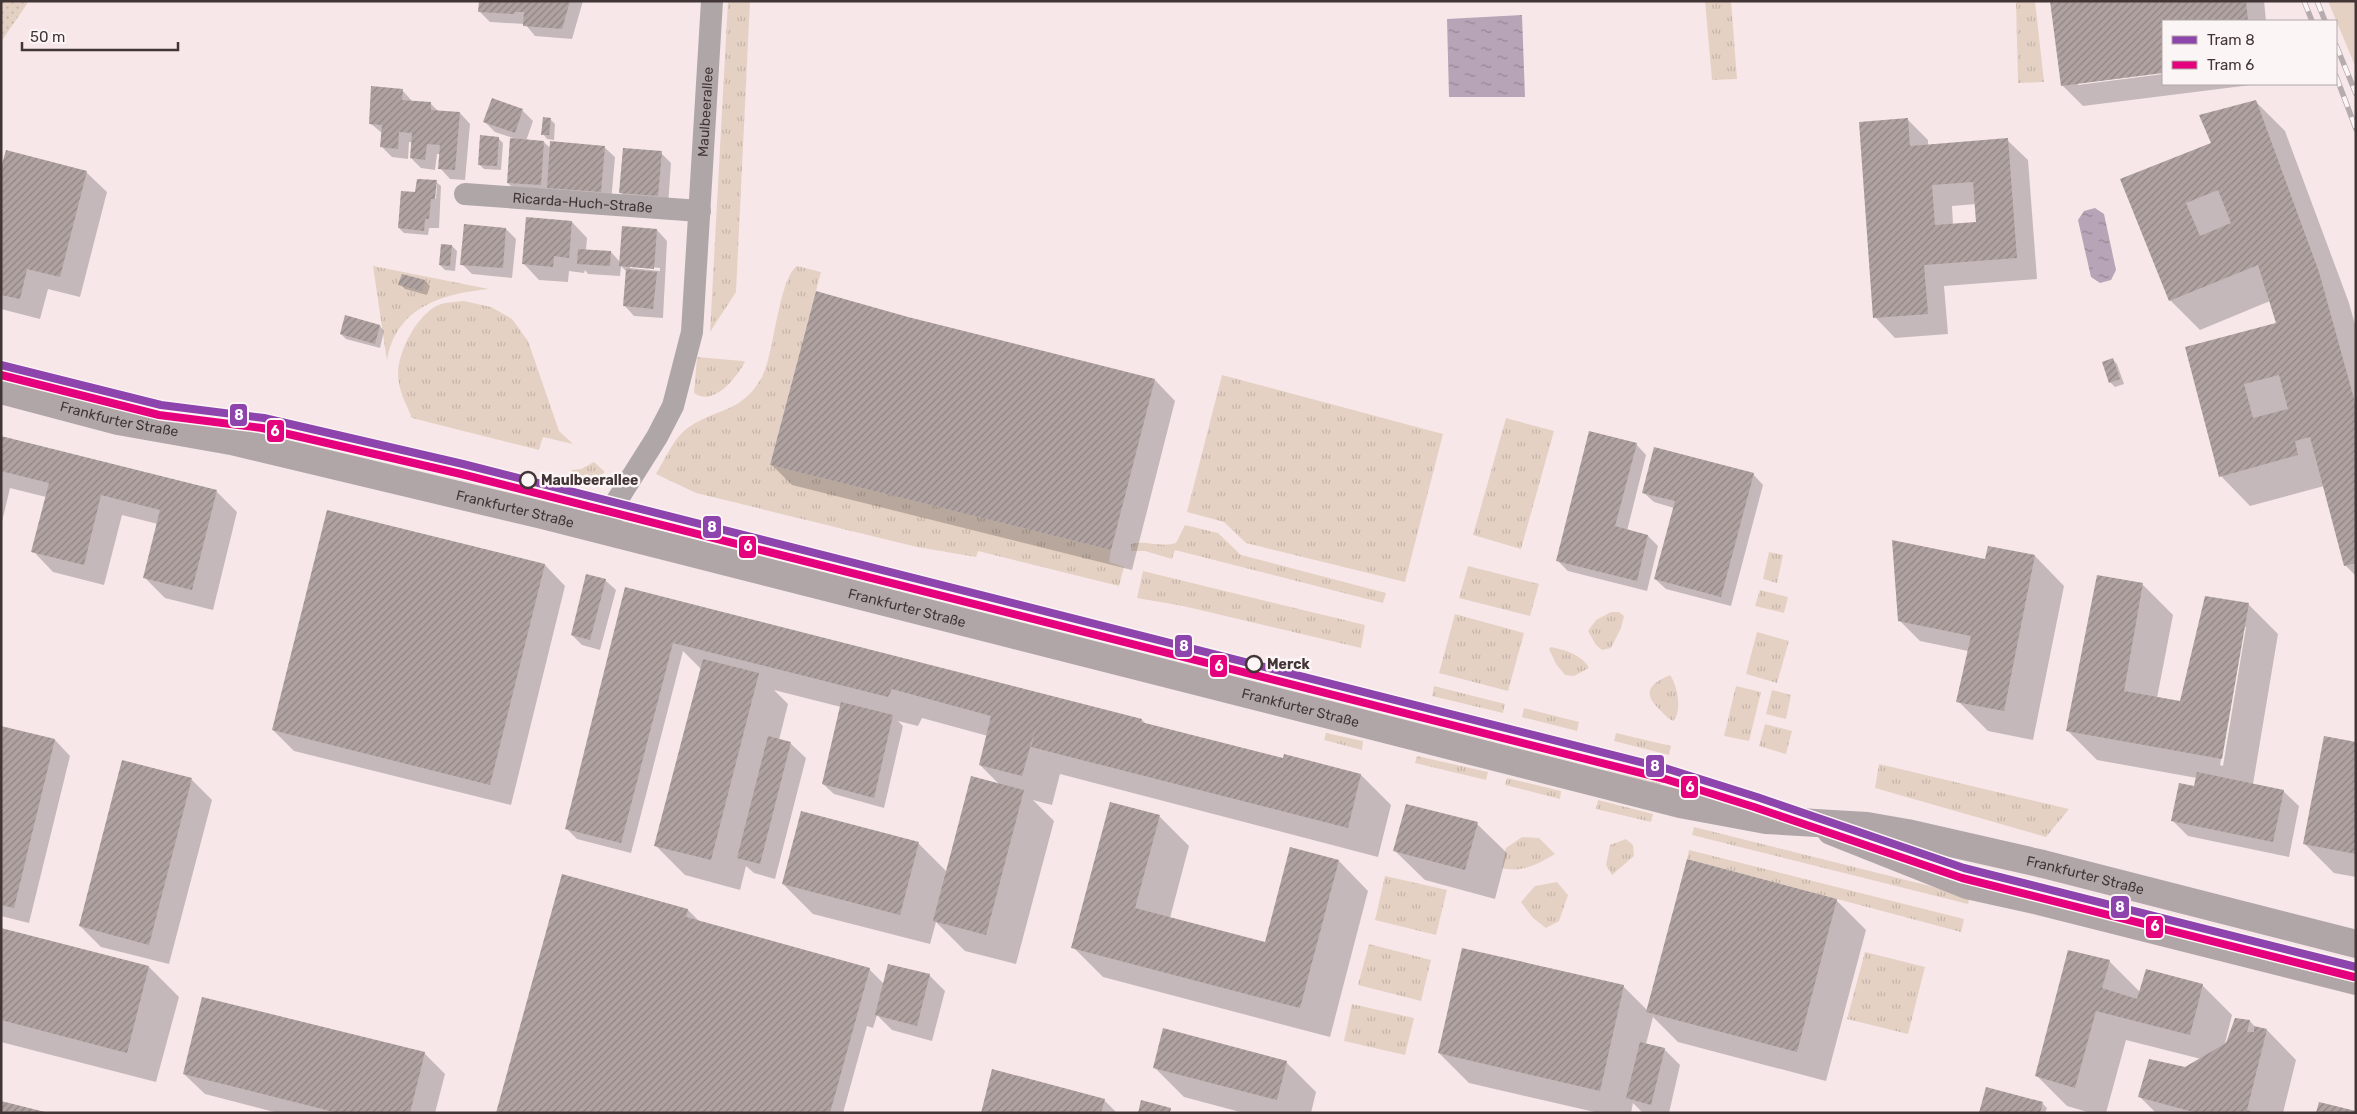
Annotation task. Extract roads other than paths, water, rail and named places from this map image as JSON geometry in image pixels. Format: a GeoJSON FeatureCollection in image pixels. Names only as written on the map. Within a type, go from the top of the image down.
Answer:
{"type":"FeatureCollection","features":[{"type":"Feature","properties":{"kind":"main road","name":"Frankfurter Straße"},"geometry":{"type":"LineString","coordinates":[[1,390],[118,421],[231,442],[607,532],[1680,804],[1766,820],[1867,826],[1917,835],[2044,864],[2356,944]]}},
{"type":"Feature","properties":{"kind":"main road","name":"Frankfurter Straße"},"geometry":{"type":"LineString","coordinates":[[1814,824],[1967,885],[2035,900],[2356,981]]}},
{"type":"Feature","properties":{"kind":"street","name":"Maulbeerallee"},"geometry":{"type":"LineString","coordinates":[[607,532],[616,502],[657,437],[673,406],[692,332],[712,1]]}},
{"type":"Feature","properties":{"kind":"street","name":"Ricarda-Huch-Straße"},"geometry":{"type":"LineString","coordinates":[[465,194],[700,211]]}},
{"type":"Feature","properties":{"kind":"water"},"geometry":{"type":"Polygon","coordinates":[[[1522,15],[1525,97],[1449,97],[1447,19],[1522,15]]]}},
{"type":"Feature","properties":{"kind":"water"},"geometry":{"type":"Polygon","coordinates":[[[2095,208],[2104,214],[2116,270],[2111,280],[2100,283],[2091,277],[2078,220],[2084,211],[2095,208]]]}},
{"type":"Feature","properties":{"kind":"railway"},"geometry":{"type":"LineString","coordinates":[[2304,1],[2312,20]]}},
{"type":"Feature","properties":{"kind":"railway"},"geometry":{"type":"LineString","coordinates":[[2317,1],[2325,20]]}},
{"type":"Feature","properties":{"kind":"railway"},"geometry":{"type":"LineString","coordinates":[[2337,47],[2356,94]]}},
{"type":"Feature","properties":{"kind":"railway"},"geometry":{"type":"LineString","coordinates":[[2337,79],[2356,129]]}},
{"type":"Feature","properties":{"kind":"tram line","name":"8"},"geometry":{"type":"LineString","coordinates":[[1,365],[161,405],[264,418],[463,464],[1668,769],[1757,797],[1964,868],[2356,967]]}},
{"type":"Feature","properties":{"kind":"tram line","name":"6"},"geometry":{"type":"LineString","coordinates":[[1,375],[159,415],[262,428],[461,474],[1665,779],[1754,807],[1962,878],[2354,977]]}},
{"type":"Feature","properties":{"kind":"place","name":"Maulbeerallee"},"geometry":{"type":"Point","coordinates":[528,480]}},
{"type":"Feature","properties":{"kind":"place","name":"Merck"},"geometry":{"type":"Point","coordinates":[1254,664]}}]}
